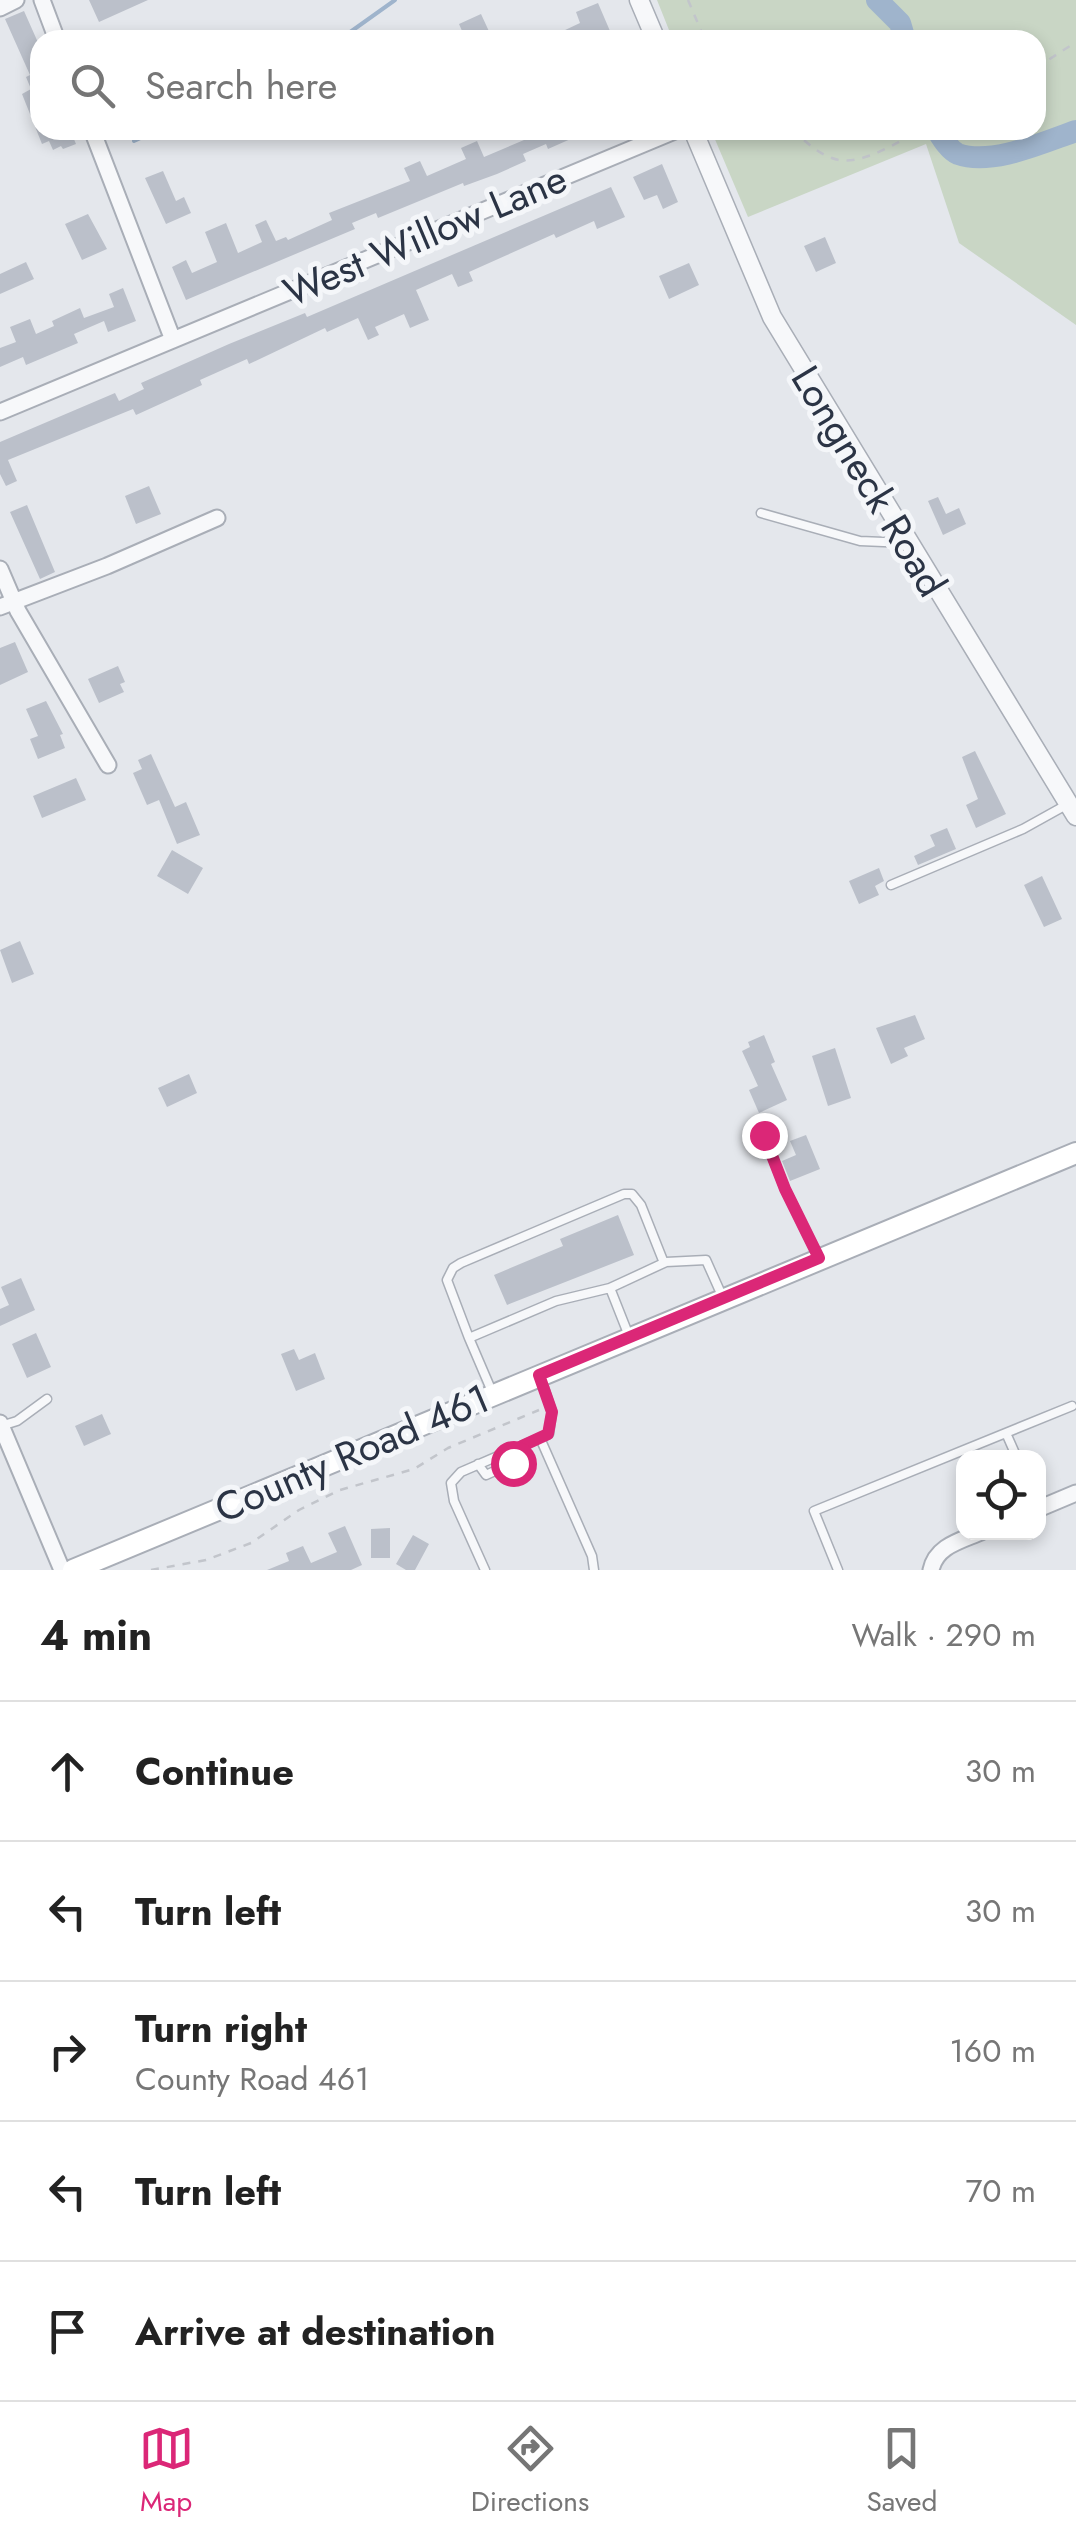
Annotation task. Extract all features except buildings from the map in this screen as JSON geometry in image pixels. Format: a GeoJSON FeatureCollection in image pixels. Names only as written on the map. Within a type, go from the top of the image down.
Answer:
{"type":"FeatureCollection","features":[{"type":"Feature","properties":{"kind":"main road","name":"County Road 461"},"geometry":{"type":"LineString","coordinates":[[73,1570],[1076,1154]]}},
{"type":"Feature","properties":{"kind":"street"},"geometry":{"type":"LineString","coordinates":[[0,8],[16,0]]}},
{"type":"Feature","properties":{"kind":"street"},"geometry":{"type":"LineString","coordinates":[[42,0],[52,30]]}},
{"type":"Feature","properties":{"kind":"street"},"geometry":{"type":"LineString","coordinates":[[639,0],[652,30]]}},
{"type":"Feature","properties":{"kind":"street"},"geometry":{"type":"LineString","coordinates":[[96,140],[173,340]]}},
{"type":"Feature","properties":{"kind":"street","name":"West Willow Lane"},"geometry":{"type":"LineString","coordinates":[[0,412],[653,140]]}},
{"type":"Feature","properties":{"kind":"street","name":"Longneck Road"},"geometry":{"type":"LineString","coordinates":[[697,140],[762,299],[907,544],[1072,810]]}},
{"type":"Feature","properties":{"kind":"street"},"geometry":{"type":"LineString","coordinates":[[7,604],[216,518]]}},
{"type":"Feature","properties":{"kind":"street"},"geometry":{"type":"LineString","coordinates":[[0,570],[7,604],[108,765]]}},
{"type":"Feature","properties":{"kind":"street"},"geometry":{"type":"LineString","coordinates":[[0,1424],[62,1570]]}},
{"type":"Feature","properties":{"kind":"street"},"geometry":{"type":"LineString","coordinates":[[1046,1506],[1076,1493]]}},
{"type":"Feature","properties":{"kind":"street"},"geometry":{"type":"LineString","coordinates":[[930,1570],[941,1551],[964,1540]]}},
{"type":"Feature","properties":{"kind":"lane"},"geometry":{"type":"LineString","coordinates":[[761,513],[860,541],[907,544]]}},
{"type":"Feature","properties":{"kind":"lane"},"geometry":{"type":"LineString","coordinates":[[891,885],[1072,810]]}},
{"type":"Feature","properties":{"kind":"lane"},"geometry":{"type":"LineString","coordinates":[[760,1125],[785,1189],[819,1258]]}},
{"type":"Feature","properties":{"kind":"lane"},"geometry":{"type":"LineString","coordinates":[[492,1394],[449,1289],[447,1280],[454,1268],[624,1194],[632,1194],[641,1205],[664,1263]]}},
{"type":"Feature","properties":{"kind":"lane"},"geometry":{"type":"LineString","coordinates":[[469,1338],[556,1301],[610,1288],[664,1263],[706,1260],[723,1298]]}},
{"type":"Feature","properties":{"kind":"lane"},"geometry":{"type":"LineString","coordinates":[[610,1288],[630,1338]]}},
{"type":"Feature","properties":{"kind":"lane"},"geometry":{"type":"LineString","coordinates":[[484,1570],[454,1501],[451,1483],[461,1472],[548,1434],[550,1406],[539,1375]]}},
{"type":"Feature","properties":{"kind":"lane"},"geometry":{"type":"LineString","coordinates":[[0,1424],[17,1421],[46,1399]]}},
{"type":"Feature","properties":{"kind":"lane"},"geometry":{"type":"LineString","coordinates":[[838,1570],[814,1511],[1072,1406]]}},
{"type":"Feature","properties":{"kind":"lane"},"geometry":{"type":"LineString","coordinates":[[1006,1432],[1013,1450]]}},
{"type":"Feature","properties":{"kind":"lane"},"geometry":{"type":"LineString","coordinates":[[540,1438],[592,1556],[594,1570]]}},
{"type":"Feature","properties":{"kind":"lane"},"geometry":{"type":"LineString","coordinates":[[513,1463],[523,1458],[522,1446]]}},
{"type":"Feature","properties":{"kind":"lane"},"geometry":{"type":"LineString","coordinates":[[478,1464],[486,1474],[497,1470]]}},
{"type":"Feature","properties":{"kind":"path"},"geometry":{"type":"LineString","coordinates":[[688,0],[700,30]]}},
{"type":"Feature","properties":{"kind":"path"},"geometry":{"type":"LineString","coordinates":[[1046,62],[1076,42]]}},
{"type":"Feature","properties":{"kind":"path"},"geometry":{"type":"LineString","coordinates":[[805,140],[826,156],[843,162],[900,140]]}},
{"type":"Feature","properties":{"kind":"path"},"geometry":{"type":"LineString","coordinates":[[151,1570],[206,1560],[251,1543],[299,1510],[340,1490],[414,1469],[448,1448],[550,1406]]}},
{"type":"Feature","properties":{"kind":"green space"},"geometry":{"type":"Polygon","coordinates":[[[657,0],[1076,0],[1076,325],[959,243],[926,144],[748,217],[715,140],[1046,140],[1046,30],[669,30],[657,0]]]}},
{"type":"Feature","properties":{"kind":"waterway"},"geometry":{"type":"LineString","coordinates":[[353,30],[395,0]]}},
{"type":"Feature","properties":{"kind":"waterway"},"geometry":{"type":"LineString","coordinates":[[877,0],[902,30]]}},
{"type":"Feature","properties":{"kind":"waterway"},"geometry":{"type":"LineString","coordinates":[[944,140],[958,154],[986,157],[1018,151],[1076,131]]}},
{"type":"Feature","properties":{"kind":"route"},"geometry":{"type":"LineString","coordinates":[[513,1463],[523,1458],[522,1446],[548,1434],[552,1412],[539,1375],[819,1258],[764,1135]]}}]}
